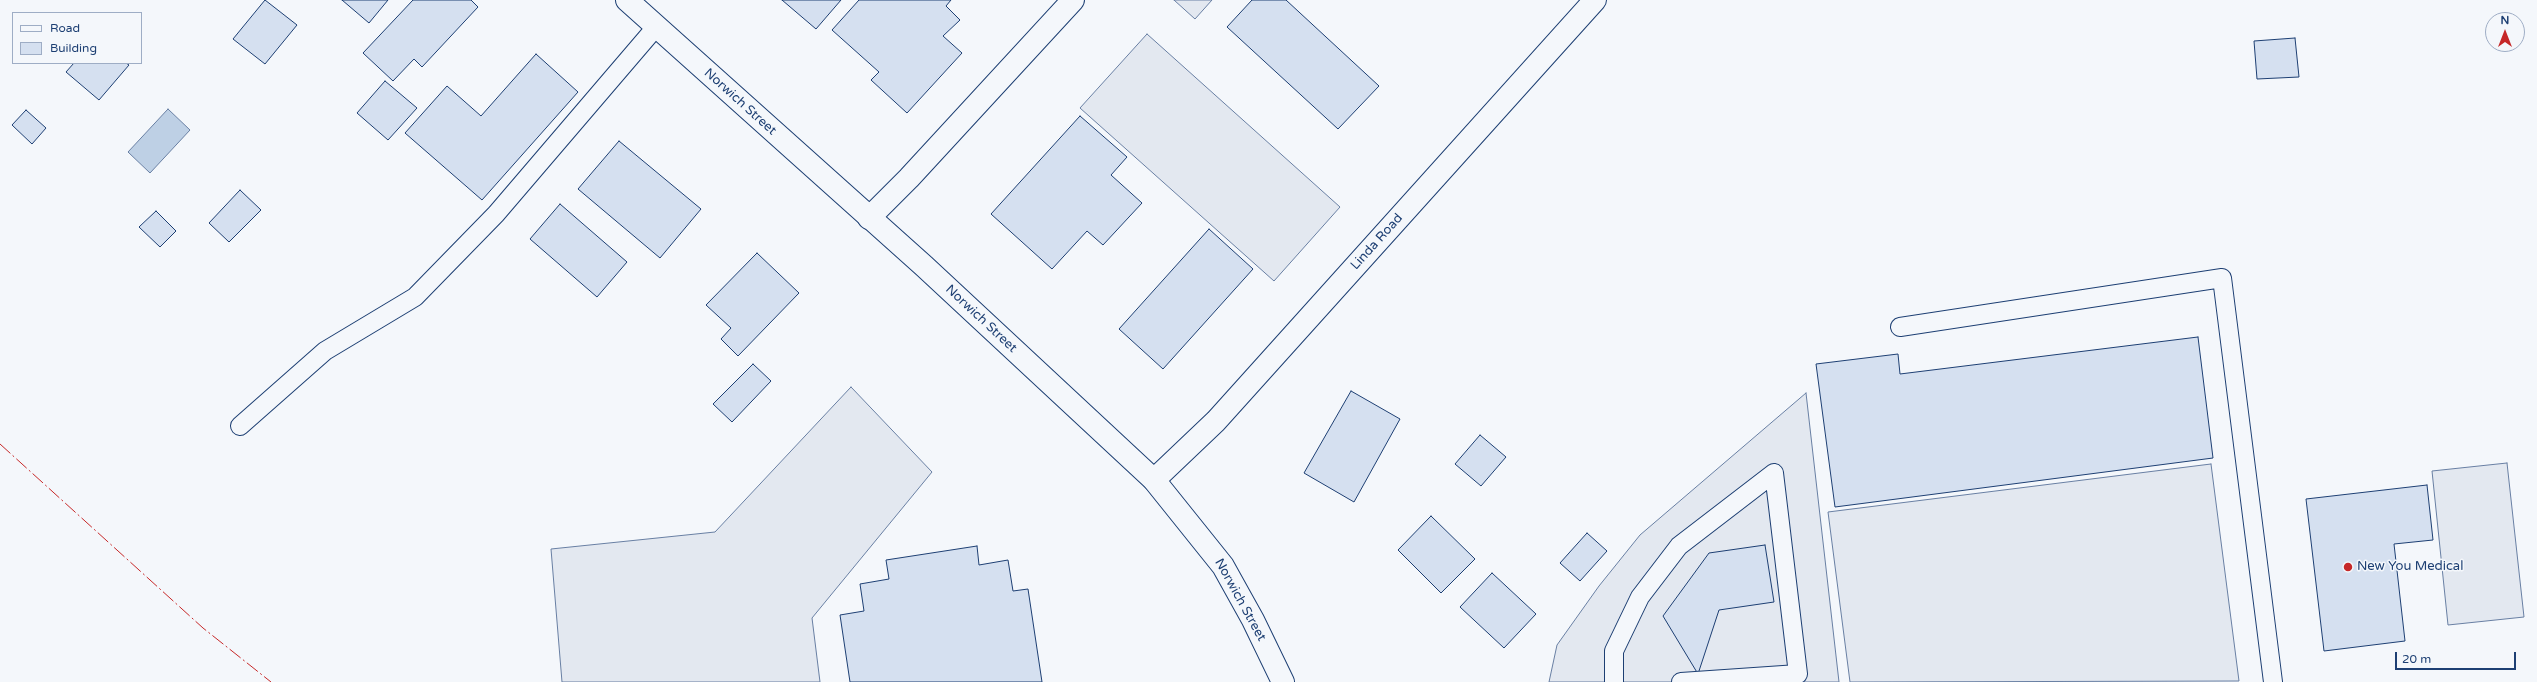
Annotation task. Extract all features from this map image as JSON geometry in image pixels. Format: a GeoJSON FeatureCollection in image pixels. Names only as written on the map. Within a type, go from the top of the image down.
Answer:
{"type":"FeatureCollection","features":[{"type":"Feature","properties":{"kind":"main road","name":"Norwich Street"},"geometry":{"type":"LineString","coordinates":[[627,0],[924,266],[1154,480],[1223,566],[1253,620],[1283,682]]}},
{"type":"Feature","properties":{"kind":"main road"},"geometry":{"type":"LineString","coordinates":[[869,218],[910,178],[1073,0]]}},
{"type":"Feature","properties":{"kind":"main road","name":"Linda Road"},"geometry":{"type":"LineString","coordinates":[[1154,480],[1216,421],[1595,0]]}},
{"type":"Feature","properties":{"kind":"lane"},"geometry":{"type":"LineString","coordinates":[[240,426],[325,351],[415,296],[496,214],[656,27]]}},
{"type":"Feature","properties":{"kind":"lane"},"geometry":{"type":"LineString","coordinates":[[1900,327],[2222,278],[2273,682]]}},
{"type":"Feature","properties":{"kind":"lane"},"geometry":{"type":"LineString","coordinates":[[1614,682],[1614,651],[1640,597],[1679,546],[1774,473],[1798,674],[1778,678],[1681,682]]}},
{"type":"Feature","properties":{"kind":"shaded area"},"geometry":{"type":"Polygon","coordinates":[[[1174,0],[1212,0],[1195,19],[1174,0]]]}},
{"type":"Feature","properties":{"kind":"shaded area"},"geometry":{"type":"Polygon","coordinates":[[[1147,34],[1340,207],[1274,281],[1080,108],[1147,34]]]}},
{"type":"Feature","properties":{"kind":"shaded area"},"geometry":{"type":"Polygon","coordinates":[[[851,387],[932,472],[812,618],[820,682],[562,682],[551,549],[715,532],[851,387]]]}},
{"type":"Feature","properties":{"kind":"shaded area"},"geometry":{"type":"Polygon","coordinates":[[[1806,393],[1839,682],[1549,682],[1557,645],[1599,586],[1640,535],[1806,393]]]}},
{"type":"Feature","properties":{"kind":"shaded area"},"geometry":{"type":"Polygon","coordinates":[[[2507,463],[2524,617],[2448,625],[2432,471],[2507,463]]]}},
{"type":"Feature","properties":{"kind":"shaded area"},"geometry":{"type":"Polygon","coordinates":[[[2211,464],[2239,681],[1850,682],[1828,512],[2211,464]]]}},
{"type":"Feature","properties":{"kind":"water"},"geometry":{"type":"Polygon","coordinates":[[[168,109],[190,130],[150,173],[128,152],[168,109]]]}},
{"type":"Feature","properties":{"kind":"building"},"geometry":{"type":"Polygon","coordinates":[[[265,0],[297,25],[265,64],[233,39],[265,0]]]}},
{"type":"Feature","properties":{"kind":"building"},"geometry":{"type":"Polygon","coordinates":[[[342,0],[388,0],[369,23],[342,0]]]}},
{"type":"Feature","properties":{"kind":"building"},"geometry":{"type":"Polygon","coordinates":[[[413,0],[471,0],[478,7],[422,67],[414,59],[393,81],[363,53],[413,0]]]}},
{"type":"Feature","properties":{"kind":"building"},"geometry":{"type":"Polygon","coordinates":[[[782,0],[841,0],[816,29],[782,0]]]}},
{"type":"Feature","properties":{"kind":"building"},"geometry":{"type":"Polygon","coordinates":[[[859,0],[951,0],[946,6],[960,20],[943,36],[962,53],[907,113],[871,80],[879,72],[832,30],[859,0]]]}},
{"type":"Feature","properties":{"kind":"building"},"geometry":{"type":"Polygon","coordinates":[[[1252,0],[1286,0],[1379,86],[1338,129],[1227,27],[1252,0]]]}},
{"type":"Feature","properties":{"kind":"building"},"geometry":{"type":"Polygon","coordinates":[[[2295,38],[2299,77],[2257,79],[2254,41],[2295,38]]]}},
{"type":"Feature","properties":{"kind":"building"},"geometry":{"type":"Polygon","coordinates":[[[536,54],[578,92],[482,200],[405,133],[447,86],[481,116],[536,54]]]}},
{"type":"Feature","properties":{"kind":"building"},"geometry":{"type":"Polygon","coordinates":[[[73,64],[129,65],[99,100],[66,72],[73,64]]]}},
{"type":"Feature","properties":{"kind":"building"},"geometry":{"type":"Polygon","coordinates":[[[385,81],[417,108],[388,140],[357,113],[385,81]]]}},
{"type":"Feature","properties":{"kind":"building"},"geometry":{"type":"Polygon","coordinates":[[[26,110],[46,128],[32,144],[12,125],[26,110]]]}},
{"type":"Feature","properties":{"kind":"building"},"geometry":{"type":"Polygon","coordinates":[[[1080,116],[1127,157],[1111,175],[1142,203],[1103,245],[1087,231],[1052,269],[991,214],[1080,116]]]}},
{"type":"Feature","properties":{"kind":"building"},"geometry":{"type":"Polygon","coordinates":[[[619,141],[701,209],[660,258],[578,189],[619,141]]]}},
{"type":"Feature","properties":{"kind":"building"},"geometry":{"type":"Polygon","coordinates":[[[240,190],[261,210],[229,242],[209,223],[240,190]]]}},
{"type":"Feature","properties":{"kind":"building"},"geometry":{"type":"Polygon","coordinates":[[[560,204],[627,262],[597,297],[530,239],[560,204]]]}},
{"type":"Feature","properties":{"kind":"building"},"geometry":{"type":"Polygon","coordinates":[[[156,211],[176,231],[160,247],[139,227],[156,211]]]}},
{"type":"Feature","properties":{"kind":"building"},"geometry":{"type":"Polygon","coordinates":[[[1209,229],[1253,269],[1163,369],[1119,329],[1209,229]]]}},
{"type":"Feature","properties":{"kind":"building"},"geometry":{"type":"Polygon","coordinates":[[[757,253],[799,293],[738,356],[721,339],[731,328],[706,305],[757,253]]]}},
{"type":"Feature","properties":{"kind":"building"},"geometry":{"type":"Polygon","coordinates":[[[2198,337],[2213,458],[1835,507],[1816,364],[1898,354],[1900,374],[2198,337]]]}},
{"type":"Feature","properties":{"kind":"building"},"geometry":{"type":"Polygon","coordinates":[[[753,364],[771,381],[732,422],[713,404],[753,364]]]}},
{"type":"Feature","properties":{"kind":"building"},"geometry":{"type":"Polygon","coordinates":[[[1351,391],[1400,419],[1354,502],[1304,473],[1351,391]]]}},
{"type":"Feature","properties":{"kind":"building"},"geometry":{"type":"Polygon","coordinates":[[[1480,435],[1506,457],[1481,486],[1455,464],[1480,435]]]}},
{"type":"Feature","properties":{"kind":"building"},"geometry":{"type":"Polygon","coordinates":[[[2427,485],[2433,540],[2394,544],[2405,641],[2324,651],[2306,499],[2427,485]]]}},
{"type":"Feature","properties":{"kind":"building"},"geometry":{"type":"Polygon","coordinates":[[[1431,516],[1475,559],[1441,593],[1398,550],[1431,516]]]}},
{"type":"Feature","properties":{"kind":"building"},"geometry":{"type":"Polygon","coordinates":[[[1587,533],[1607,551],[1580,581],[1560,563],[1587,533]]]}},
{"type":"Feature","properties":{"kind":"building"},"geometry":{"type":"Polygon","coordinates":[[[1765,545],[1774,602],[1719,610],[1698,674],[1663,616],[1709,553],[1765,545]]]}},
{"type":"Feature","properties":{"kind":"building"},"geometry":{"type":"Polygon","coordinates":[[[977,546],[979,565],[1008,560],[1013,591],[1028,589],[1042,682],[850,682],[840,615],[864,611],[860,584],[889,579],[886,560],[977,546]]]}},
{"type":"Feature","properties":{"kind":"building"},"geometry":{"type":"Polygon","coordinates":[[[1492,573],[1536,614],[1504,648],[1460,607],[1492,573]]]}},
{"type":"Feature","properties":{"kind":"power"},"geometry":{"type":"LineString","coordinates":[[0,444],[203,628],[271,682]]}},
{"type":"Feature","properties":{"kind":"place","name":"New You Medical"},"geometry":{"type":"Point","coordinates":[2348,567]}}]}
